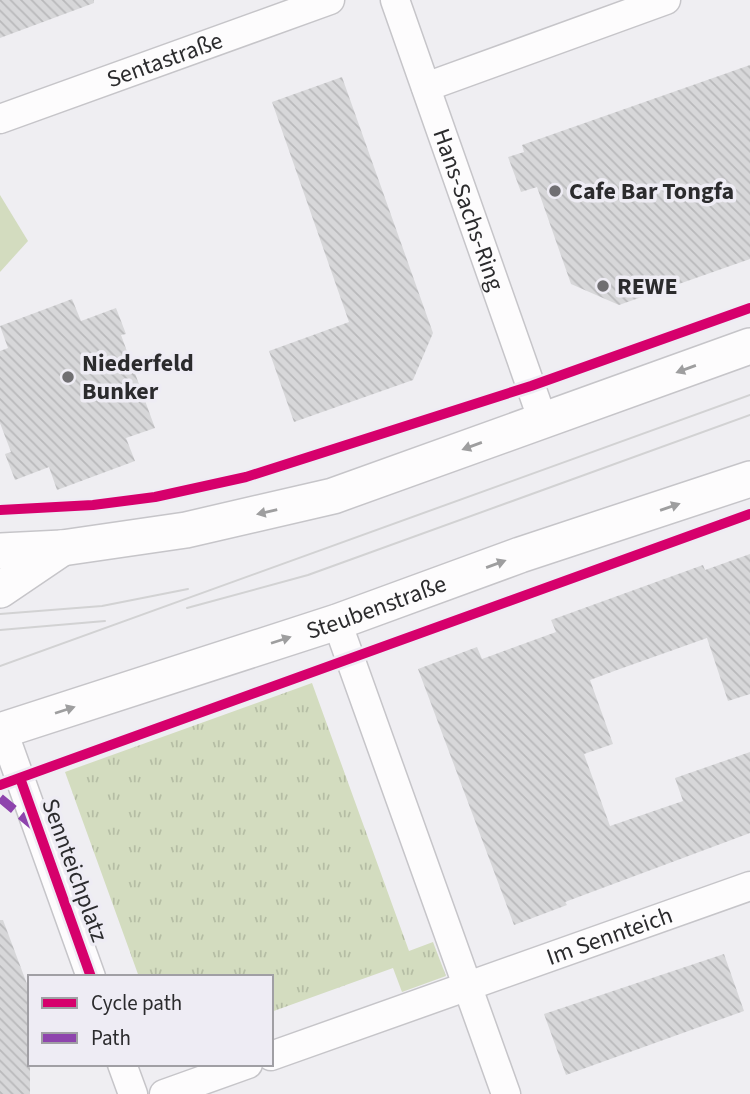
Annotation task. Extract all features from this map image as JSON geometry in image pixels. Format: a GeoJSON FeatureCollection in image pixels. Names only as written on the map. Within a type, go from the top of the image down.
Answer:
{"type":"FeatureCollection","features":[{"type":"Feature","properties":{"kind":"street","name":"Sentastraße"},"geometry":{"type":"LineString","coordinates":[[0,119],[330,0]]}},
{"type":"Feature","properties":{"kind":"street","name":"Hans-Sachs-Ring"},"geometry":{"type":"LineString","coordinates":[[395,0],[543,421]]}},
{"type":"Feature","properties":{"kind":"street"},"geometry":{"type":"LineString","coordinates":[[426,87],[666,0]]}},
{"type":"Feature","properties":{"kind":"street"},"geometry":{"type":"LineString","coordinates":[[0,551],[62,548],[186,530],[333,496],[750,346]]}},
{"type":"Feature","properties":{"kind":"street","name":"Steubenstraße"},"geometry":{"type":"LineString","coordinates":[[1,729],[337,622],[520,555],[750,479]]}},
{"type":"Feature","properties":{"kind":"street"},"geometry":{"type":"LineString","coordinates":[[0,590],[62,548]]}},
{"type":"Feature","properties":{"kind":"street"},"geometry":{"type":"LineString","coordinates":[[337,622],[506,1094]]}},
{"type":"Feature","properties":{"kind":"street","name":"Sennteichplatz"},"geometry":{"type":"LineString","coordinates":[[1,729],[90,975]]}},
{"type":"Feature","properties":{"kind":"street","name":"Im Sennteich"},"geometry":{"type":"LineString","coordinates":[[467,986],[750,886]]}},
{"type":"Feature","properties":{"kind":"street"},"geometry":{"type":"LineString","coordinates":[[273,1055],[467,986]]}},
{"type":"Feature","properties":{"kind":"street"},"geometry":{"type":"LineString","coordinates":[[123,1066],[133,1094]]}},
{"type":"Feature","properties":{"kind":"street"},"geometry":{"type":"LineString","coordinates":[[164,1094],[241,1066]]}},
{"type":"Feature","properties":{"kind":"green space"},"geometry":{"type":"Polygon","coordinates":[[[0,195],[28,241],[0,272],[0,195]]]}},
{"type":"Feature","properties":{"kind":"green space"},"geometry":{"type":"Polygon","coordinates":[[[312,683],[409,951],[433,942],[446,976],[402,992],[393,968],[273,1011],[273,975],[138,975],[65,772],[312,683]]]}},
{"type":"Feature","properties":{"kind":"building"},"geometry":{"type":"Polygon","coordinates":[[[0,0],[94,0],[94,3],[0,38],[0,0]]]}},
{"type":"Feature","properties":{"kind":"building"},"geometry":{"type":"Polygon","coordinates":[[[750,65],[750,259],[619,305],[571,284],[537,187],[521,192],[508,157],[524,152],[522,145],[750,65]]]}},
{"type":"Feature","properties":{"kind":"building"},"geometry":{"type":"Polygon","coordinates":[[[342,77],[433,333],[413,380],[294,422],[269,351],[349,322],[272,102],[342,77]]]}},
{"type":"Feature","properties":{"kind":"building","name":"Niederfeld Bunker"},"geometry":{"type":"Polygon","coordinates":[[[72,299],[81,321],[116,308],[126,334],[121,335],[155,428],[126,438],[135,461],[57,490],[49,467],[15,480],[5,454],[11,452],[0,423],[0,351],[8,348],[0,326],[72,299]]]}},
{"type":"Feature","properties":{"kind":"building"},"geometry":{"type":"Polygon","coordinates":[[[750,554],[750,694],[728,701],[707,638],[617,670],[590,680],[613,744],[584,754],[610,826],[683,801],[675,778],[750,752],[750,833],[565,902],[567,905],[514,925],[418,669],[477,647],[482,659],[556,632],[551,620],[703,565],[705,570],[750,554]]]}},
{"type":"Feature","properties":{"kind":"building"},"geometry":{"type":"Polygon","coordinates":[[[0,920],[3,920],[28,987],[30,1094],[0,1094],[0,920]]]}},
{"type":"Feature","properties":{"kind":"building"},"geometry":{"type":"Polygon","coordinates":[[[724,954],[744,1011],[566,1075],[544,1014],[724,954]]]}},
{"type":"Feature","properties":{"kind":"tram line"},"geometry":{"type":"LineString","coordinates":[[0,666],[750,395]]}},
{"type":"Feature","properties":{"kind":"tram line"},"geometry":{"type":"LineString","coordinates":[[187,608],[308,575],[750,415]]}},
{"type":"Feature","properties":{"kind":"tram line"},"geometry":{"type":"LineString","coordinates":[[0,614],[102,606],[188,589]]}},
{"type":"Feature","properties":{"kind":"tram line"},"geometry":{"type":"LineString","coordinates":[[0,630],[105,621]]}},
{"type":"Feature","properties":{"kind":"marked path"},"geometry":{"type":"LineString","coordinates":[[0,798],[35,827]]}},
{"type":"Feature","properties":{"kind":"cycle path"},"geometry":{"type":"LineString","coordinates":[[0,510],[93,505],[155,497],[246,477],[531,386],[750,308]]}},
{"type":"Feature","properties":{"kind":"cycle path"},"geometry":{"type":"LineString","coordinates":[[0,785],[750,514]]}},
{"type":"Feature","properties":{"kind":"cycle path"},"geometry":{"type":"LineString","coordinates":[[20,778],[90,975]]}},
{"type":"Feature","properties":{"kind":"place","name":"Cafe Bar Tongfa"},"geometry":{"type":"Point","coordinates":[555,191]}},
{"type":"Feature","properties":{"kind":"place","name":"REWE"},"geometry":{"type":"Point","coordinates":[603,286]}},
{"type":"Feature","properties":{"kind":"place","name":"Niederfeld Bunker"},"geometry":{"type":"Point","coordinates":[68,377]}}]}
